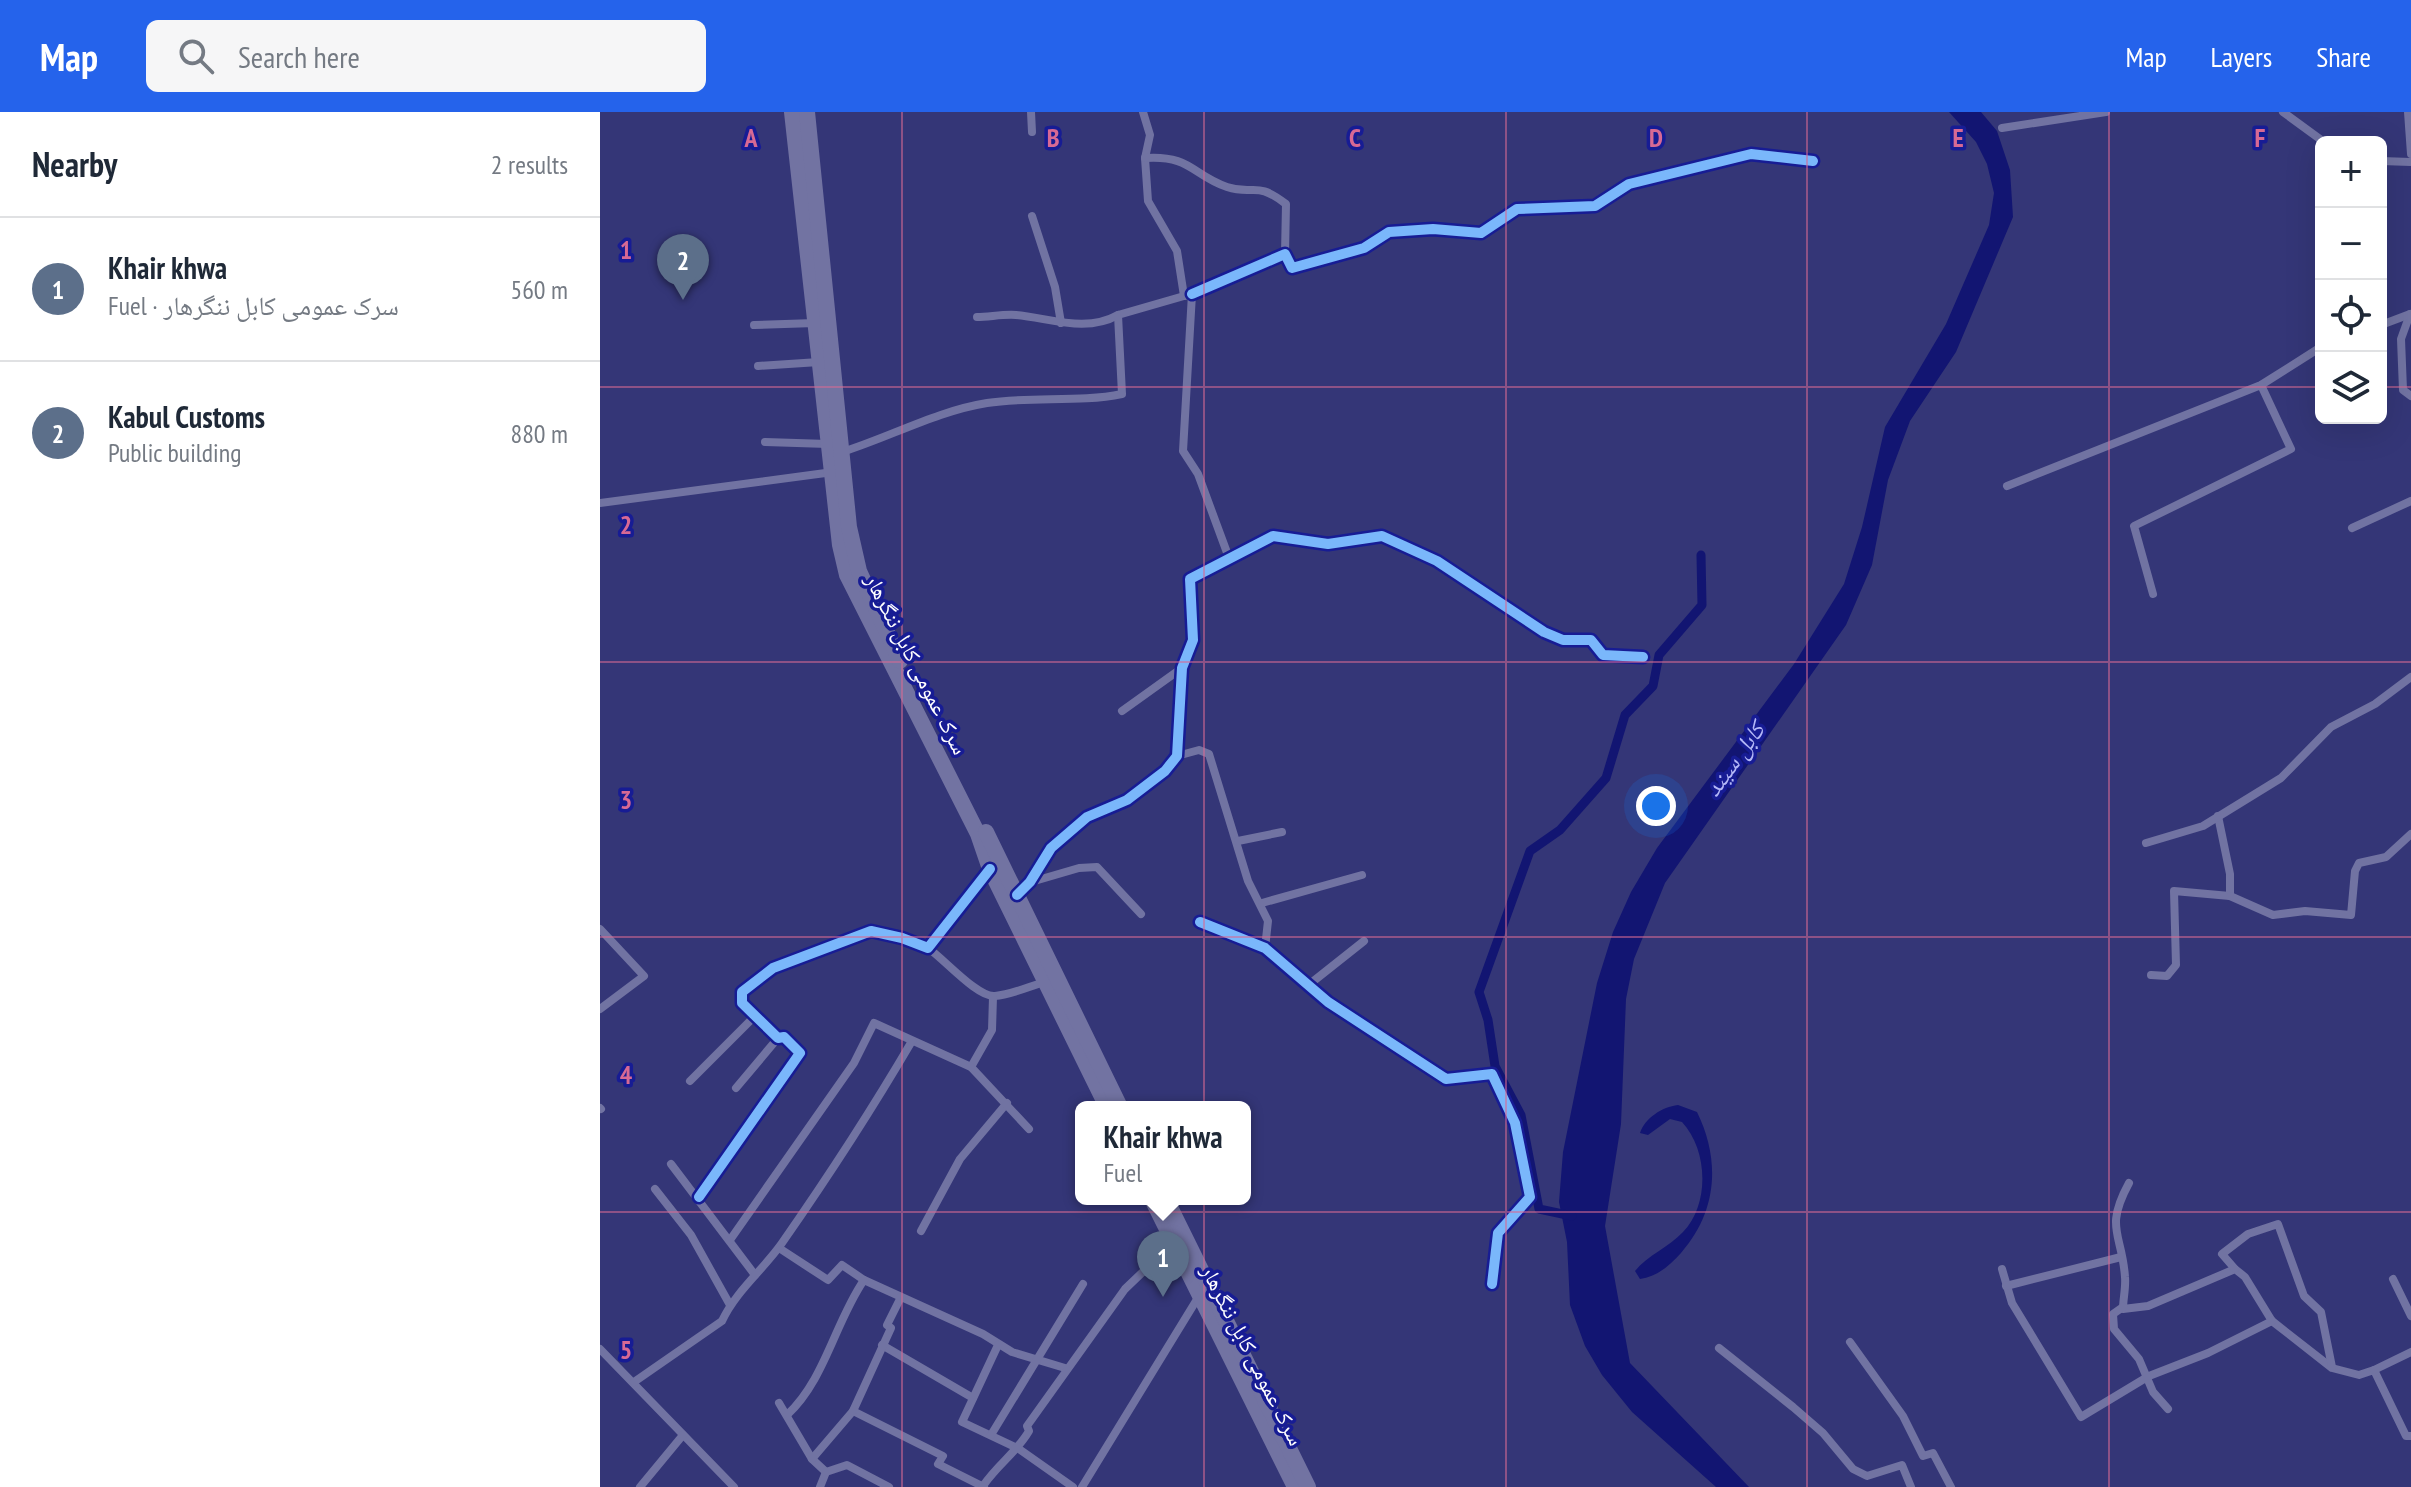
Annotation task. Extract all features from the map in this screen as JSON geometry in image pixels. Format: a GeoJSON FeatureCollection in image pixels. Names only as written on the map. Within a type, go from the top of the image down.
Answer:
{"type":"FeatureCollection","features":[{"type":"Feature","properties":{"kind":"highway","name":"سرک عمومی کابل ننگرهار"},"geometry":{"type":"LineString","coordinates":[[792,112],[815,323],[835,448]]}},
{"type":"Feature","properties":{"kind":"highway","name":"سرک عمومی کابل ننگرهار"},"geometry":{"type":"LineString","coordinates":[[807,112],[837,471],[840,545],[847,575],[978,834],[990,869],[1104,1101]]}},
{"type":"Feature","properties":{"kind":"highway","name":"سرک عمومی کابل ننگرهار"},"geometry":{"type":"LineString","coordinates":[[837,471],[859,571],[1117,1101]]}},
{"type":"Feature","properties":{"kind":"highway","name":"سرک عمومی کابل ننگرهار"},"geometry":{"type":"LineString","coordinates":[[1155,1205],[1295,1487]]}},
{"type":"Feature","properties":{"kind":"highway","name":"سرک عمومی کابل ننگرهار"},"geometry":{"type":"LineString","coordinates":[[1169,1205],[1308,1487]]}},
{"type":"Feature","properties":{"kind":"street"},"geometry":{"type":"LineString","coordinates":[[1031,112],[1032,132]]}},
{"type":"Feature","properties":{"kind":"street"},"geometry":{"type":"LineString","coordinates":[[1143,112],[1150,135],[1145,158],[1148,201],[1177,251],[1188,295],[1183,451],[1198,474],[1229,558]]}},
{"type":"Feature","properties":{"kind":"street"},"geometry":{"type":"LineString","coordinates":[[2002,128],[2106,112]]}},
{"type":"Feature","properties":{"kind":"street"},"geometry":{"type":"LineString","coordinates":[[2283,112],[2316,136]]}},
{"type":"Feature","properties":{"kind":"street"},"geometry":{"type":"LineString","coordinates":[[2408,112],[2411,154]]}},
{"type":"Feature","properties":{"kind":"street"},"geometry":{"type":"LineString","coordinates":[[1145,158],[1166,157],[1194,166],[1227,187],[1267,189],[1286,204],[1285,254],[1292,268],[1364,248],[1389,232],[1433,229],[1481,233],[1517,209],[1595,206],[1629,184],[1751,154],[1813,161]]}},
{"type":"Feature","properties":{"kind":"street"},"geometry":{"type":"LineString","coordinates":[[2387,161],[2411,162]]}},
{"type":"Feature","properties":{"kind":"street"},"geometry":{"type":"LineString","coordinates":[[1032,216],[1055,287],[1061,323]]}},
{"type":"Feature","properties":{"kind":"street"},"geometry":{"type":"LineString","coordinates":[[977,317],[1015,315],[1061,323],[1105,322],[1118,315],[1188,295],[1285,254]]}},
{"type":"Feature","properties":{"kind":"street"},"geometry":{"type":"LineString","coordinates":[[2387,323],[2411,313]]}},
{"type":"Feature","properties":{"kind":"street"},"geometry":{"type":"LineString","coordinates":[[2411,313],[2400,353],[2403,390],[2411,396]]}},
{"type":"Feature","properties":{"kind":"street"},"geometry":{"type":"LineString","coordinates":[[765,442],[835,448],[890,438],[940,415],[985,403],[1122,394],[1118,315]]}},
{"type":"Feature","properties":{"kind":"street"},"geometry":{"type":"LineString","coordinates":[[754,325],[815,323]]}},
{"type":"Feature","properties":{"kind":"street"},"geometry":{"type":"LineString","coordinates":[[2007,486],[2261,385],[2315,351]]}},
{"type":"Feature","properties":{"kind":"street"},"geometry":{"type":"LineString","coordinates":[[758,366],[820,362]]}},
{"type":"Feature","properties":{"kind":"street"},"geometry":{"type":"LineString","coordinates":[[2153,594],[2134,526],[2291,449],[2261,385]]}},
{"type":"Feature","properties":{"kind":"street"},"geometry":{"type":"LineString","coordinates":[[600,503],[837,471]]}},
{"type":"Feature","properties":{"kind":"street"},"geometry":{"type":"LineString","coordinates":[[2352,528],[2411,501]]}},
{"type":"Feature","properties":{"kind":"street"},"geometry":{"type":"LineString","coordinates":[[1017,895],[1030,882],[1051,848],[1087,817],[1127,800],[1165,771],[1177,756],[1182,668],[1193,640],[1190,579],[1273,536],[1328,544],[1382,536],[1437,561],[1563,640],[1591,640],[1603,655],[1643,657]]}},
{"type":"Feature","properties":{"kind":"street"},"geometry":{"type":"LineString","coordinates":[[1122,711],[1182,668]]}},
{"type":"Feature","properties":{"kind":"street"},"geometry":{"type":"LineString","coordinates":[[2146,843],[2203,826],[2281,778],[2331,727],[2375,704],[2411,677]]}},
{"type":"Feature","properties":{"kind":"street"},"geometry":{"type":"LineString","coordinates":[[1177,756],[1199,750],[1209,754],[1248,881],[1262,903],[1268,921],[1265,948]]}},
{"type":"Feature","properties":{"kind":"street"},"geometry":{"type":"LineString","coordinates":[[2218,816],[2230,874],[2230,896]]}},
{"type":"Feature","properties":{"kind":"street"},"geometry":{"type":"LineString","coordinates":[[1238,841],[1282,832]]}},
{"type":"Feature","properties":{"kind":"street"},"geometry":{"type":"LineString","coordinates":[[2151,975],[2167,976],[2176,965],[2174,891],[2230,896],[2273,915],[2305,911],[2351,915],[2355,871],[2359,863],[2386,857],[2411,834]]}},
{"type":"Feature","properties":{"kind":"street"},"geometry":{"type":"LineString","coordinates":[[1030,882],[1079,868],[1097,867],[1141,914]]}},
{"type":"Feature","properties":{"kind":"street"},"geometry":{"type":"LineString","coordinates":[[928,948],[990,869]]}},
{"type":"Feature","properties":{"kind":"street"},"geometry":{"type":"LineString","coordinates":[[1262,903],[1362,875]]}},
{"type":"Feature","properties":{"kind":"street"},"geometry":{"type":"LineString","coordinates":[[1200,922],[1265,948],[1306,987],[1446,1079],[1492,1074],[1515,1123],[1530,1197],[1498,1233],[1492,1284]]}},
{"type":"Feature","properties":{"kind":"street"},"geometry":{"type":"LineString","coordinates":[[600,929],[644,976],[600,1009]]}},
{"type":"Feature","properties":{"kind":"street"},"geometry":{"type":"LineString","coordinates":[[778,1038],[739,997],[773,968],[871,931],[928,948],[950,964],[975,989],[993,997],[1045,982]]}},
{"type":"Feature","properties":{"kind":"street"},"geometry":{"type":"LineString","coordinates":[[1306,987],[1364,941]]}},
{"type":"Feature","properties":{"kind":"street"},"geometry":{"type":"LineString","coordinates":[[971,1067],[992,1030],[993,997]]}},
{"type":"Feature","properties":{"kind":"street"},"geometry":{"type":"LineString","coordinates":[[690,1081],[756,1015]]}},
{"type":"Feature","properties":{"kind":"street"},"geometry":{"type":"LineString","coordinates":[[730,1240],[854,1063],[874,1023],[971,1067],[1029,1129]]}},
{"type":"Feature","properties":{"kind":"street"},"geometry":{"type":"LineString","coordinates":[[699,1197],[800,1053],[784,1037],[778,1038],[736,1088]]}},
{"type":"Feature","properties":{"kind":"street"},"geometry":{"type":"LineString","coordinates":[[634,1382],[722,1321],[730,1305],[779,1248],[867,1119],[912,1041]]}},
{"type":"Feature","properties":{"kind":"street"},"geometry":{"type":"LineString","coordinates":[[921,1231],[966,1150],[1007,1103]]}},
{"type":"Feature","properties":{"kind":"street"},"geometry":{"type":"LineString","coordinates":[[671,1164],[699,1197],[755,1275]]}},
{"type":"Feature","properties":{"kind":"street"},"geometry":{"type":"LineString","coordinates":[[2123,1307],[2125,1278],[2114,1224],[2117,1205],[2129,1183]]}},
{"type":"Feature","properties":{"kind":"street"},"geometry":{"type":"LineString","coordinates":[[655,1189],[691,1235],[730,1305]]}},
{"type":"Feature","properties":{"kind":"street"},"geometry":{"type":"LineString","coordinates":[[2332,1368],[2321,1312],[2304,1296],[2278,1224],[2248,1234],[2222,1254],[2245,1277],[2272,1321],[2332,1368],[2359,1375],[2411,1352]]}},
{"type":"Feature","properties":{"kind":"street"},"geometry":{"type":"LineString","coordinates":[[853,1411],[943,1456],[938,1464],[984,1486],[994,1469],[1019,1449],[1029,1431],[1027,1426],[1065,1368],[1125,1289],[1173,1243]]}},
{"type":"Feature","properties":{"kind":"street"},"geometry":{"type":"LineString","coordinates":[[779,1248],[828,1280],[842,1265],[864,1280],[983,1334],[998,1345],[1065,1368]]}},
{"type":"Feature","properties":{"kind":"street"},"geometry":{"type":"LineString","coordinates":[[2006,1286],[2121,1257]]}},
{"type":"Feature","properties":{"kind":"street"},"geometry":{"type":"LineString","coordinates":[[2002,1269],[2006,1286],[2079,1416],[2084,1417],[2149,1376],[2208,1353],[2272,1321]]}},
{"type":"Feature","properties":{"kind":"street"},"geometry":{"type":"LineString","coordinates":[[2123,1307],[2126,1310],[2148,1306],[2235,1269]]}},
{"type":"Feature","properties":{"kind":"street"},"geometry":{"type":"LineString","coordinates":[[2393,1279],[2411,1316]]}},
{"type":"Feature","properties":{"kind":"street"},"geometry":{"type":"LineString","coordinates":[[787,1415],[802,1401],[849,1302],[864,1280]]}},
{"type":"Feature","properties":{"kind":"street"},"geometry":{"type":"LineString","coordinates":[[991,1435],[1083,1284]]}},
{"type":"Feature","properties":{"kind":"street"},"geometry":{"type":"LineString","coordinates":[[1082,1487],[1199,1296]]}},
{"type":"Feature","properties":{"kind":"street"},"geometry":{"type":"LineString","coordinates":[[812,1459],[853,1411],[891,1328],[887,1325],[901,1297]]}},
{"type":"Feature","properties":{"kind":"street"},"geometry":{"type":"LineString","coordinates":[[2123,1307],[2113,1314],[2114,1329],[2149,1376],[2153,1392],[2168,1409]]}},
{"type":"Feature","properties":{"kind":"street"},"geometry":{"type":"LineString","coordinates":[[1850,1342],[1903,1416],[1923,1456],[1933,1453],[1951,1487]]}},
{"type":"Feature","properties":{"kind":"street"},"geometry":{"type":"LineString","coordinates":[[882,1345],[973,1398]]}},
{"type":"Feature","properties":{"kind":"street"},"geometry":{"type":"LineString","coordinates":[[998,1345],[962,1422],[1019,1449],[1073,1487]]}},
{"type":"Feature","properties":{"kind":"street"},"geometry":{"type":"LineString","coordinates":[[1719,1348],[1823,1433],[1853,1469],[1867,1476],[1902,1465],[1911,1487]]}},
{"type":"Feature","properties":{"kind":"street"},"geometry":{"type":"LineString","coordinates":[[600,1349],[733,1486]]}},
{"type":"Feature","properties":{"kind":"street"},"geometry":{"type":"LineString","coordinates":[[2374,1370],[2406,1436],[2411,1436]]}},
{"type":"Feature","properties":{"kind":"street"},"geometry":{"type":"LineString","coordinates":[[779,1403],[812,1459],[826,1472]]}},
{"type":"Feature","properties":{"kind":"street"},"geometry":{"type":"LineString","coordinates":[[640,1487],[683,1435]]}},
{"type":"Feature","properties":{"kind":"street"},"geometry":{"type":"LineString","coordinates":[[820,1487],[826,1472],[847,1465],[889,1487]]}},
{"type":"Feature","properties":{"kind":"water","name":"کابل سيند"},"geometry":{"type":"Polygon","coordinates":[[[1949,112],[1981,112],[1997,131],[2010,170],[2013,217],[1956,352],[1910,421],[1888,480],[1872,565],[1846,625],[1665,883],[1634,959],[1626,999],[1621,1124],[1605,1226],[1630,1363],[1749,1487],[1716,1487],[1632,1412],[1602,1375],[1585,1346],[1570,1305],[1567,1242],[1559,1202],[1563,1152],[1597,983],[1613,932],[1631,892],[1657,848],[1794,664],[1844,584],[1862,527],[1885,427],[1946,324],[1989,225],[1994,193],[1987,164],[1976,142],[1949,112]]]}},
{"type":"Feature","properties":{"kind":"water"},"geometry":{"type":"Polygon","coordinates":[[[1678,1105],[1697,1112],[1705,1130],[1710,1149],[1712,1186],[1702,1221],[1681,1253],[1658,1273],[1640,1279],[1635,1271],[1683,1232],[1698,1207],[1701,1162],[1691,1134],[1682,1122],[1670,1119],[1648,1135],[1640,1133],[1655,1114],[1678,1105]]]}},
{"type":"Feature","properties":{"kind":"waterway"},"geometry":{"type":"LineString","coordinates":[[1572,1216],[1539,1209],[1521,1115],[1495,1066],[1488,1020],[1479,992],[1530,851],[1560,830],[1606,778],[1625,715],[1653,686],[1659,655],[1702,605],[1701,555]]}},
{"type":"Feature","properties":{"kind":"cycle path"},"geometry":{"type":"LineString","coordinates":[[1192,294],[1285,254],[1292,268],[1364,248],[1389,232],[1433,229],[1481,233],[1517,209],[1595,206],[1629,184],[1751,154],[1813,161]]}},
{"type":"Feature","properties":{"kind":"cycle path"},"geometry":{"type":"LineString","coordinates":[[1017,895],[1030,882],[1051,848],[1087,817],[1127,800],[1165,771],[1177,756],[1182,668],[1193,640],[1190,579],[1273,536],[1328,544],[1382,536],[1437,561],[1544,632],[1563,640],[1591,640],[1603,655],[1643,657]]}},
{"type":"Feature","properties":{"kind":"cycle path"},"geometry":{"type":"LineString","coordinates":[[699,1197],[800,1053],[784,1037],[778,1038],[742,1003],[742,992],[773,968],[871,931],[928,948],[990,869]]}},
{"type":"Feature","properties":{"kind":"cycle path"},"geometry":{"type":"LineString","coordinates":[[1200,922],[1265,948],[1328,1002],[1446,1079],[1492,1074],[1515,1123],[1530,1197],[1498,1233],[1492,1284]]}},
{"type":"Feature","properties":{"kind":"place","name":"Kabul Customs"},"geometry":{"type":"Point","coordinates":[683,300]}},
{"type":"Feature","properties":{"kind":"place","name":"Khair khwa"},"geometry":{"type":"Point","coordinates":[1163,1297]}}]}
